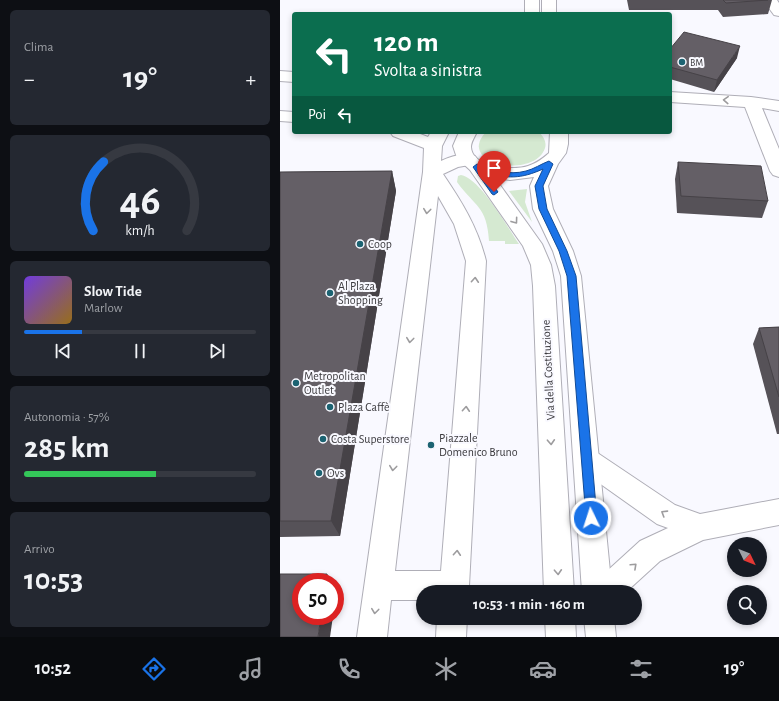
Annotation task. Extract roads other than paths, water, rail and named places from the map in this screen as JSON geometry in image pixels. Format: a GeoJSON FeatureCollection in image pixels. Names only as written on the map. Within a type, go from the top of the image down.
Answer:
{"type":"FeatureCollection","features":[{"type":"Feature","properties":{"kind":"street"},"geometry":{"type":"LineString","coordinates":[[532,0],[532,12]]}},
{"type":"Feature","properties":{"kind":"street"},"geometry":{"type":"LineString","coordinates":[[549,0],[550,12]]}},
{"type":"Feature","properties":{"kind":"street"},"geometry":{"type":"LineString","coordinates":[[770,0],[779,12]]}},
{"type":"Feature","properties":{"kind":"street"},"geometry":{"type":"LineString","coordinates":[[280,76],[292,77]]}},
{"type":"Feature","properties":{"kind":"street"},"geometry":{"type":"LineString","coordinates":[[672,97],[751,102],[779,106]]}},
{"type":"Feature","properties":{"kind":"street"},"geometry":{"type":"LineString","coordinates":[[751,102],[779,171]]}},
{"type":"Feature","properties":{"kind":"street"},"geometry":{"type":"LineString","coordinates":[[280,103],[292,104]]}},
{"type":"Feature","properties":{"kind":"street"},"geometry":{"type":"LineString","coordinates":[[280,116],[292,117]]}},
{"type":"Feature","properties":{"kind":"street"},"geometry":{"type":"LineString","coordinates":[[404,134],[434,150],[500,174],[513,175],[527,173],[549,164]]}},
{"type":"Feature","properties":{"kind":"street"},"geometry":{"type":"LineString","coordinates":[[467,134],[462,144],[467,163]]}},
{"type":"Feature","properties":{"kind":"street"},"geometry":{"type":"LineString","coordinates":[[558,135],[559,148],[556,156],[549,164],[539,186],[543,209],[563,251],[572,276],[596,585]]}},
{"type":"Feature","properties":{"kind":"street"},"geometry":{"type":"LineString","coordinates":[[372,637],[434,150]]}},
{"type":"Feature","properties":{"kind":"street"},"geometry":{"type":"LineString","coordinates":[[434,150],[472,241],[476,260],[454,585]]}},
{"type":"Feature","properties":{"kind":"street","name":"Via della Costituzione"},"geometry":{"type":"LineString","coordinates":[[467,163],[532,244],[540,265],[544,286],[559,585]]}},
{"type":"Feature","properties":{"kind":"street"},"geometry":{"type":"LineString","coordinates":[[587,460],[667,515],[700,527]]}},
{"type":"Feature","properties":{"kind":"street"},"geometry":{"type":"LineString","coordinates":[[614,585],[650,551],[700,527],[779,512]]}},
{"type":"Feature","properties":{"kind":"street"},"geometry":{"type":"LineString","coordinates":[[378,585],[416,587]]}},
{"type":"Feature","properties":{"kind":"street"},"geometry":{"type":"LineString","coordinates":[[451,637],[452,625]]}},
{"type":"Feature","properties":{"kind":"street"},"geometry":{"type":"LineString","coordinates":[[560,625],[561,637]]}},
{"type":"Feature","properties":{"kind":"street"},"geometry":{"type":"LineString","coordinates":[[600,625],[601,637]]}},
{"type":"Feature","properties":{"kind":"place","name":"BM"},"geometry":{"type":"Point","coordinates":[682,62]}},
{"type":"Feature","properties":{"kind":"place","name":"Coop"},"geometry":{"type":"Point","coordinates":[360,244]}},
{"type":"Feature","properties":{"kind":"place","name":"Al Plaza Shopping"},"geometry":{"type":"Point","coordinates":[330,293]}},
{"type":"Feature","properties":{"kind":"place","name":"Metropolitan Outlet"},"geometry":{"type":"Point","coordinates":[296,383]}},
{"type":"Feature","properties":{"kind":"place","name":"Plaza Caffè"},"geometry":{"type":"Point","coordinates":[330,407]}},
{"type":"Feature","properties":{"kind":"place","name":"Costa Superstore"},"geometry":{"type":"Point","coordinates":[323,439]}},
{"type":"Feature","properties":{"kind":"place","name":"Piazzale Domenico Bruno"},"geometry":{"type":"Point","coordinates":[431,445]}},
{"type":"Feature","properties":{"kind":"place","name":"Ovs"},"geometry":{"type":"Point","coordinates":[319,473]}}]}
